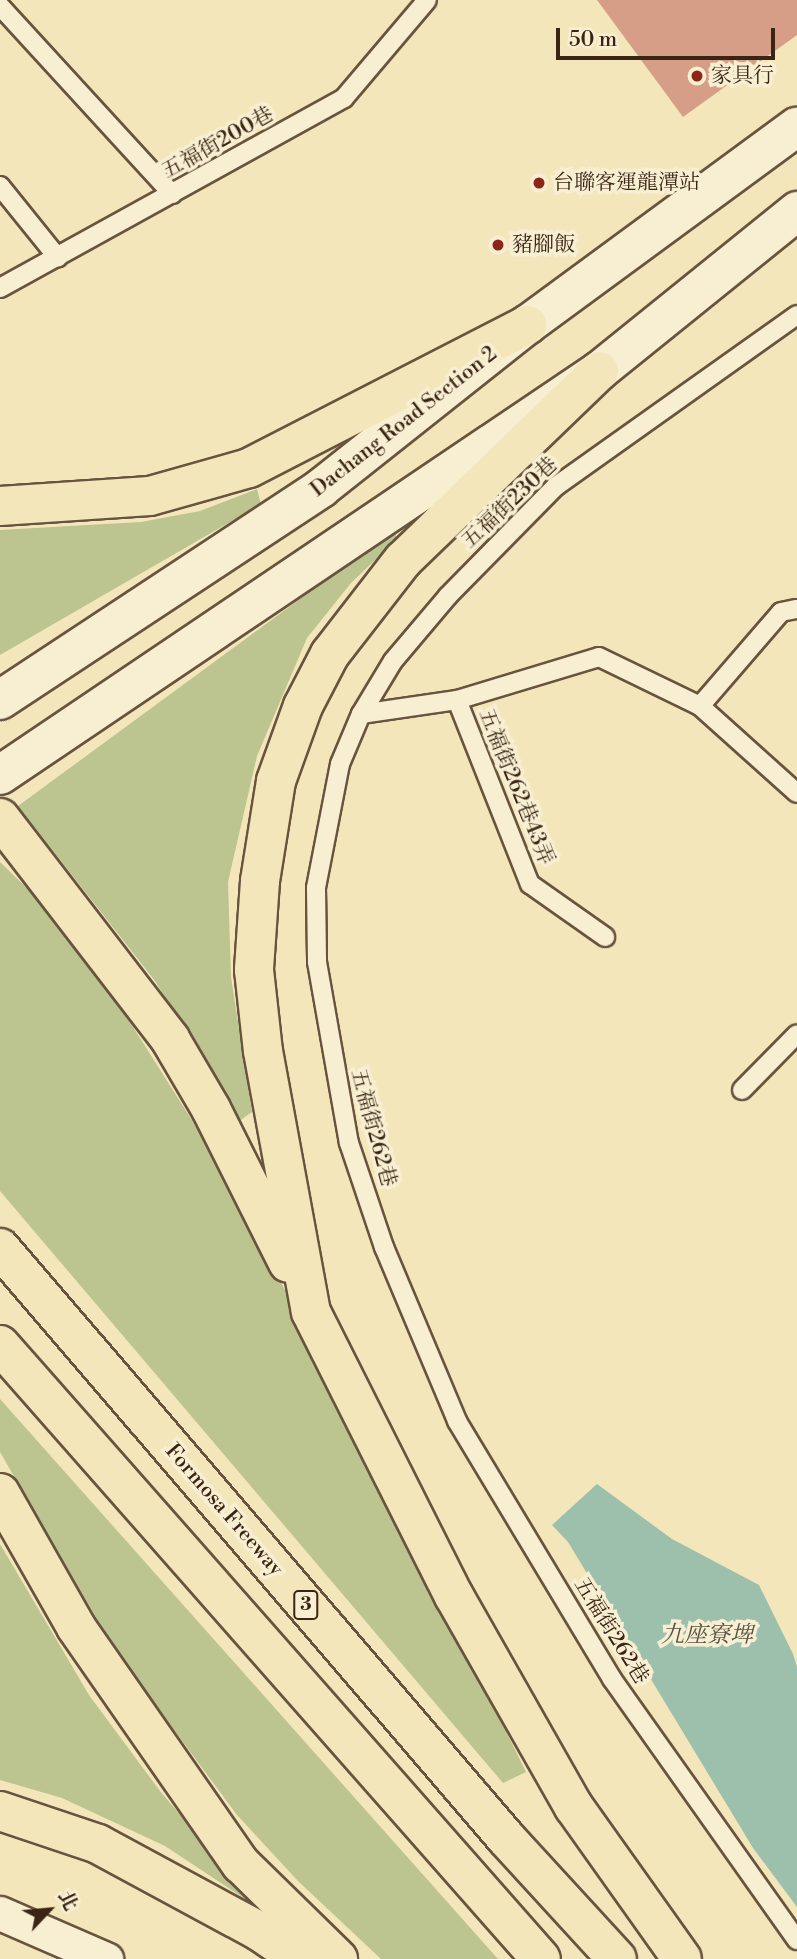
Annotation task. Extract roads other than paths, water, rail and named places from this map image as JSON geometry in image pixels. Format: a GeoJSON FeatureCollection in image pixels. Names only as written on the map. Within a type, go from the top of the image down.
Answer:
{"type":"FeatureCollection","features":[{"type":"Feature","properties":{"kind":"highway"},"geometry":{"type":"LineString","coordinates":[[0,506],[150,496],[249,468],[527,325]]}},
{"type":"Feature","properties":{"kind":"highway"},"geometry":{"type":"LineString","coordinates":[[311,1312],[263,1051],[254,971],[260,881],[276,781],[303,706],[330,654],[364,608],[403,560],[599,371]]}},
{"type":"Feature","properties":{"kind":"highway"},"geometry":{"type":"LineString","coordinates":[[0,818],[170,1039],[262,1206],[311,1312],[454,1597],[574,1807],[682,1959]]}},
{"type":"Feature","properties":{"kind":"highway","name":"Formosa Freeway"},"geometry":{"type":"LineString","coordinates":[[0,1248],[506,1838],[617,1959]]}},
{"type":"Feature","properties":{"kind":"highway"},"geometry":{"type":"LineString","coordinates":[[0,1345],[541,1959]]}},
{"type":"Feature","properties":{"kind":"highway"},"geometry":{"type":"LineString","coordinates":[[0,1493],[76,1627],[225,1842],[241,1864],[338,1959]]}},
{"type":"Feature","properties":{"kind":"highway"},"geometry":{"type":"LineString","coordinates":[[0,1811],[98,1844],[259,1931],[300,1959]]}},
{"type":"Feature","properties":{"kind":"main road","name":"Dachang Road Section 2"},"geometry":{"type":"LineString","coordinates":[[0,700],[321,488],[527,325],[797,127]]}},
{"type":"Feature","properties":{"kind":"main road"},"geometry":{"type":"LineString","coordinates":[[0,775],[599,371],[797,211]]}},
{"type":"Feature","properties":{"kind":"street"},"geometry":{"type":"LineString","coordinates":[[0,1913],[106,1959]]}},
{"type":"Feature","properties":{"kind":"lane","name":"五福街200巷"},"geometry":{"type":"LineString","coordinates":[[0,288],[344,98],[427,0]]}},
{"type":"Feature","properties":{"kind":"lane"},"geometry":{"type":"LineString","coordinates":[[0,6],[172,194]]}},
{"type":"Feature","properties":{"kind":"lane"},"geometry":{"type":"LineString","coordinates":[[0,186],[58,258]]}},
{"type":"Feature","properties":{"kind":"lane","name":"五福街230巷"},"geometry":{"type":"LineString","coordinates":[[361,714],[393,661],[440,605],[556,486],[797,314]]}},
{"type":"Feature","properties":{"kind":"lane"},"geometry":{"type":"LineString","coordinates":[[700,706],[781,612],[797,609]]}},
{"type":"Feature","properties":{"kind":"lane"},"geometry":{"type":"LineString","coordinates":[[361,714],[457,700],[599,657],[700,706],[797,793]]}},
{"type":"Feature","properties":{"kind":"lane","name":"五福街262巷43弄"},"geometry":{"type":"LineString","coordinates":[[457,700],[530,884],[605,937]]}},
{"type":"Feature","properties":{"kind":"lane","name":"五福街262巷"},"geometry":{"type":"LineString","coordinates":[[361,714],[340,764],[316,888],[317,962],[349,1143],[384,1247],[457,1421],[612,1679],[797,1940]]}},
{"type":"Feature","properties":{"kind":"lane"},"geometry":{"type":"LineString","coordinates":[[742,1090],[797,1034]]}},
{"type":"Feature","properties":{"kind":"water","name":"九座寮埤"},"geometry":{"type":"Polygon","coordinates":[[[597,1484],[672,1539],[759,1585],[793,1654],[797,1667],[797,1907],[753,1848],[568,1542],[552,1525],[597,1484]]]}},
{"type":"Feature","properties":{"kind":"place","name":"家具行"},"geometry":{"type":"Point","coordinates":[697,76]}},
{"type":"Feature","properties":{"kind":"place","name":"台聯客運龍潭站"},"geometry":{"type":"Point","coordinates":[539,183]}},
{"type":"Feature","properties":{"kind":"place","name":"豬腳飯"},"geometry":{"type":"Point","coordinates":[498,245]}}]}
